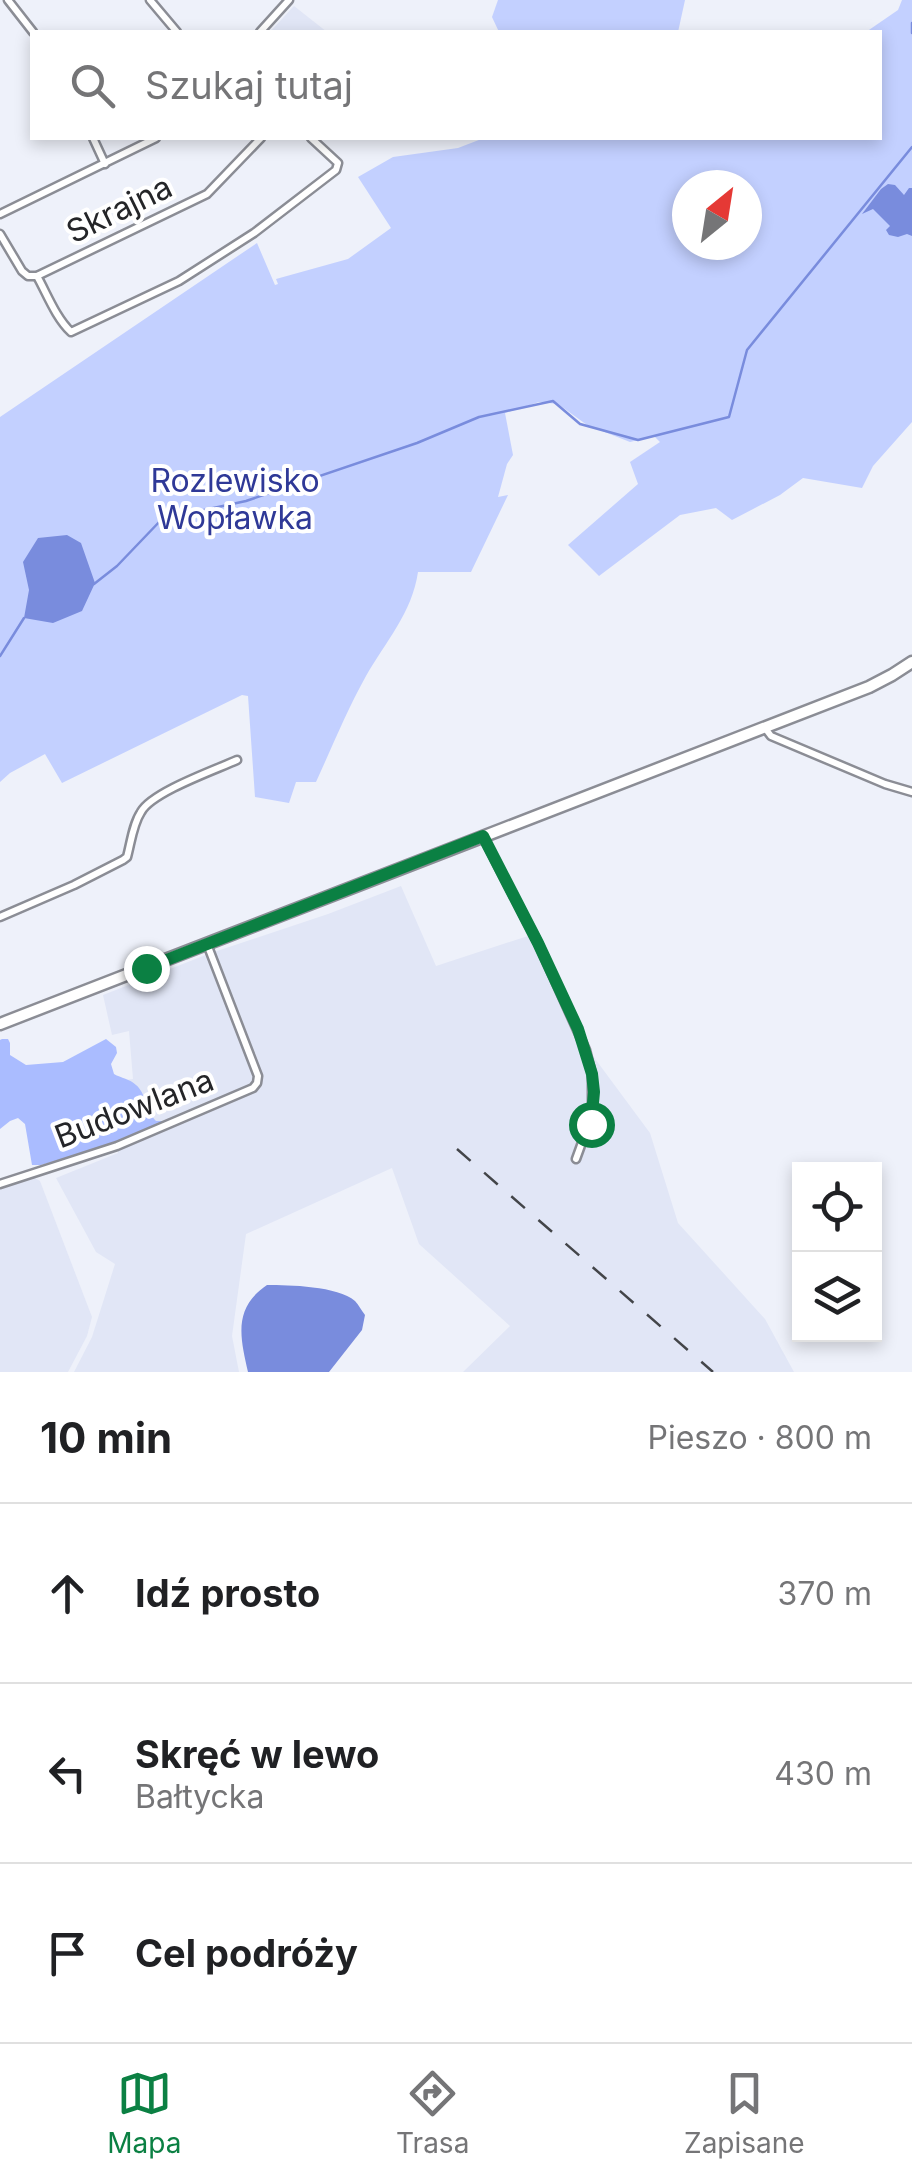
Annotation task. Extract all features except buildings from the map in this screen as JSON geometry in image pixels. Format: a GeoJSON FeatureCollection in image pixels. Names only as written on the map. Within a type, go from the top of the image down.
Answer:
{"type":"FeatureCollection","features":[{"type":"Feature","properties":{"kind":"main road"},"geometry":{"type":"LineString","coordinates":[[0,1024],[765,728],[879,682],[912,662]]}},
{"type":"Feature","properties":{"kind":"street"},"geometry":{"type":"LineString","coordinates":[[0,8],[9,0],[32,30]]}},
{"type":"Feature","properties":{"kind":"street"},"geometry":{"type":"LineString","coordinates":[[150,0],[175,30]]}},
{"type":"Feature","properties":{"kind":"street"},"geometry":{"type":"LineString","coordinates":[[262,30],[289,0]]}},
{"type":"Feature","properties":{"kind":"street"},"geometry":{"type":"LineString","coordinates":[[94,140],[104,164]]}},
{"type":"Feature","properties":{"kind":"street"},"geometry":{"type":"LineString","coordinates":[[0,214],[152,140]]}},
{"type":"Feature","properties":{"kind":"street","name":"Skrajna"},"geometry":{"type":"LineString","coordinates":[[0,234],[22,272],[37,276],[206,194],[259,140]]}},
{"type":"Feature","properties":{"kind":"street"},"geometry":{"type":"LineString","coordinates":[[37,276],[59,317],[72,332],[179,281],[254,233],[336,170],[338,163],[312,140]]}},
{"type":"Feature","properties":{"kind":"street"},"geometry":{"type":"LineString","coordinates":[[765,728],[772,736],[912,792]]}},
{"type":"Feature","properties":{"kind":"street"},"geometry":{"type":"LineString","coordinates":[[0,917],[123,860],[140,813],[148,803],[238,760]]}},
{"type":"Feature","properties":{"kind":"street"},"geometry":{"type":"LineString","coordinates":[[483,836],[538,943],[586,1050],[592,1074],[592,1115],[576,1159]]}},
{"type":"Feature","properties":{"kind":"street","name":"Budowlana"},"geometry":{"type":"LineString","coordinates":[[0,1184],[116,1146],[253,1088],[258,1076],[207,944]]}},
{"type":"Feature","properties":{"kind":"shaded area"},"geometry":{"type":"Polygon","coordinates":[[[294,6],[324,30],[272,30],[294,6]]]}},
{"type":"Feature","properties":{"kind":"shaded area"},"geometry":{"type":"Polygon","coordinates":[[[888,184],[895,185],[904,195],[912,188],[912,236],[889,235],[886,230],[890,226],[873,209],[862,214],[888,184]]]}},
{"type":"Feature","properties":{"kind":"shaded area"},"geometry":{"type":"Polygon","coordinates":[[[67,535],[81,543],[95,583],[82,611],[53,623],[24,618],[29,590],[23,562],[38,538],[67,535]]]}},
{"type":"Feature","properties":{"kind":"shaded area"},"geometry":{"type":"Polygon","coordinates":[[[401,886],[436,966],[528,936],[576,1033],[650,1133],[678,1223],[765,1319],[794,1372],[463,1372],[510,1326],[419,1244],[392,1168],[246,1234],[232,1336],[239,1372],[74,1372],[92,1337],[115,1264],[96,1252],[56,1178],[118,1153],[118,1081],[133,1079],[129,1031],[112,1035],[103,995],[401,886]]]}},
{"type":"Feature","properties":{"kind":"shaded area"},"geometry":{"type":"Polygon","coordinates":[[[8,1039],[10,1055],[26,1065],[63,1062],[106,1039],[116,1047],[111,1064],[114,1074],[136,1085],[153,1117],[165,1125],[121,1142],[32,1165],[25,1124],[18,1118],[0,1129],[0,1040],[8,1039]]]}},
{"type":"Feature","properties":{"kind":"shaded area"},"geometry":{"type":"Polygon","coordinates":[[[33,1177],[40,1181],[92,1317],[87,1336],[68,1372],[0,1372],[0,1188],[33,1177]]]}},
{"type":"Feature","properties":{"kind":"shaded area"},"geometry":{"type":"Polygon","coordinates":[[[267,1285],[325,1289],[358,1304],[365,1315],[362,1330],[329,1372],[248,1372],[242,1335],[244,1313],[267,1285]]]}},
{"type":"Feature","properties":{"kind":"green space"},"geometry":{"type":"Polygon","coordinates":[[[498,0],[685,0],[678,30],[498,30],[492,17],[498,0]]]}},
{"type":"Feature","properties":{"kind":"green space","name":"Rozlewisko Wopławka"},"geometry":{"type":"Polygon","coordinates":[[[902,0],[912,0],[912,422],[873,466],[862,488],[803,478],[732,520],[716,508],[680,515],[599,576],[568,545],[638,484],[630,462],[660,442],[654,436],[630,442],[587,425],[558,404],[539,402],[505,413],[513,455],[498,497],[508,495],[471,572],[418,572],[404,614],[359,689],[316,782],[296,782],[289,803],[255,797],[248,696],[242,695],[62,783],[45,754],[0,782],[0,417],[257,243],[275,285],[276,279],[348,259],[391,228],[358,177],[393,157],[458,148],[479,140],[882,140],[882,30],[869,30],[898,10],[902,0]]]}},
{"type":"Feature","properties":{"kind":"waterway"},"geometry":{"type":"LineString","coordinates":[[912,23],[912,33]]}},
{"type":"Feature","properties":{"kind":"waterway"},"geometry":{"type":"LineString","coordinates":[[94,584],[162,519],[246,501],[417,443],[479,417],[553,401],[580,424],[638,440],[729,417],[747,350],[912,147]]}},
{"type":"Feature","properties":{"kind":"waterway"},"geometry":{"type":"LineString","coordinates":[[0,656],[24,618]]}},
{"type":"Feature","properties":{"kind":"railway"},"geometry":{"type":"LineString","coordinates":[[457,1149],[713,1372]]}},
{"type":"Feature","properties":{"kind":"route"},"geometry":{"type":"LineString","coordinates":[[146,968],[483,836],[538,943],[586,1050],[594,1092],[591,1124]]}}]}
